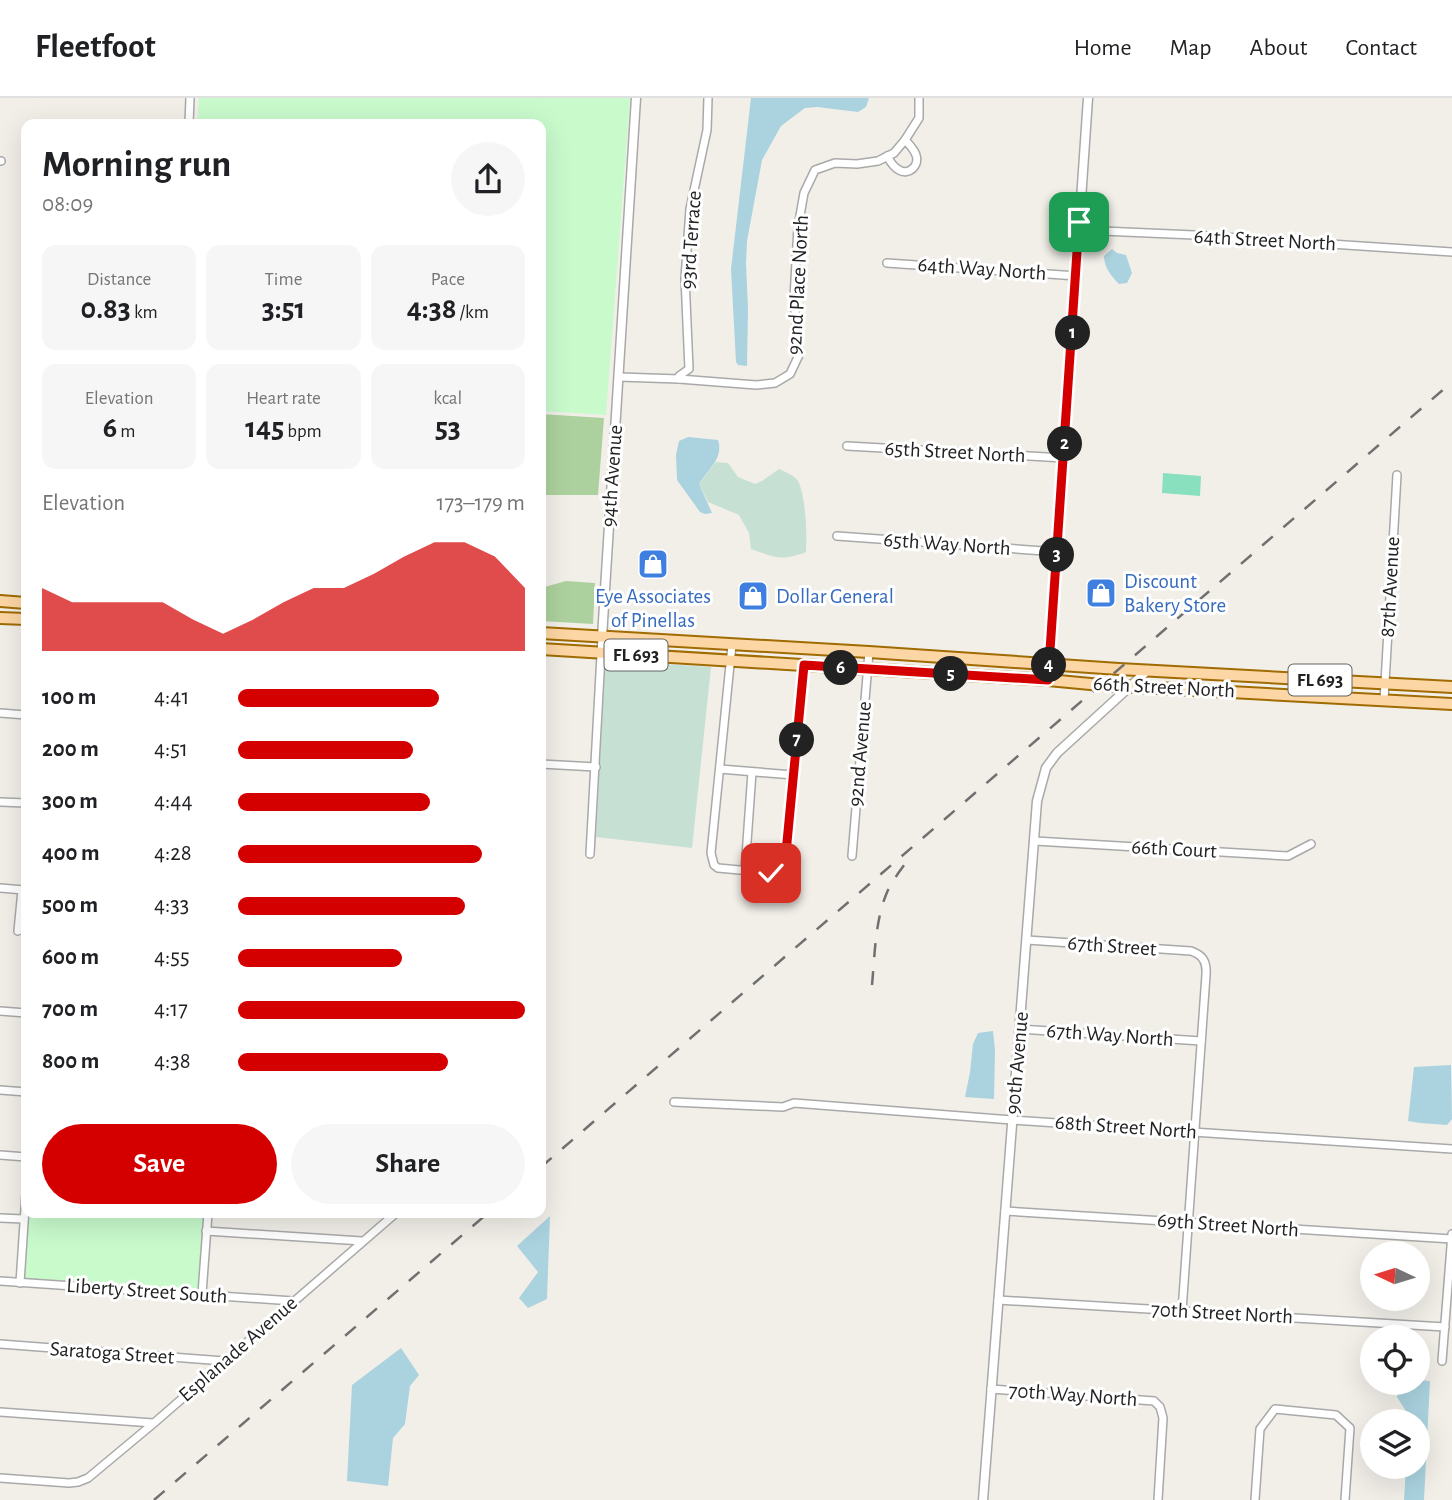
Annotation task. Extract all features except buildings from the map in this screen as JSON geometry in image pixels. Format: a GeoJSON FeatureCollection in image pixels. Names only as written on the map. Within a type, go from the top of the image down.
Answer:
{"type":"FeatureCollection","features":[{"type":"Feature","properties":{"kind":"main road"},"geometry":{"type":"LineString","coordinates":[[0,601],[21,603]]}},
{"type":"Feature","properties":{"kind":"main road"},"geometry":{"type":"LineString","coordinates":[[0,618],[21,620]]}},
{"type":"Feature","properties":{"kind":"main road","name":"66th Street North"},"geometry":{"type":"LineString","coordinates":[[546,633],[1452,687]]}},
{"type":"Feature","properties":{"kind":"main road","name":"66th Street North"},"geometry":{"type":"LineString","coordinates":[[546,649],[1452,704]]}},
{"type":"Feature","properties":{"kind":"main road"},"geometry":{"type":"LineString","coordinates":[[1273,693],[1275,677]]}},
{"type":"Feature","properties":{"kind":"street"},"geometry":{"type":"LineString","coordinates":[[189,119],[190,98]]}},
{"type":"Feature","properties":{"kind":"street","name":"94th Avenue"},"geometry":{"type":"LineString","coordinates":[[590,854],[636,98]]}},
{"type":"Feature","properties":{"kind":"street","name":"93rd Terrace"},"geometry":{"type":"LineString","coordinates":[[679,379],[679,376],[689,369],[685,278],[692,196],[707,130],[708,98]]}},
{"type":"Feature","properties":{"kind":"street","name":"92nd Place North"},"geometry":{"type":"LineString","coordinates":[[619,377],[756,385],[775,383],[790,374],[799,355],[794,298],[798,227],[804,193],[815,170],[835,163],[878,161],[894,153],[919,118],[919,98]]}},
{"type":"Feature","properties":{"kind":"street"},"geometry":{"type":"LineString","coordinates":[[1048,680],[1088,98]]}},
{"type":"Feature","properties":{"kind":"street"},"geometry":{"type":"LineString","coordinates":[[887,156],[900,170],[906,172],[913,169],[916,155],[905,140]]}},
{"type":"Feature","properties":{"kind":"street","name":"64th Street North"},"geometry":{"type":"LineString","coordinates":[[1079,230],[1452,252]]}},
{"type":"Feature","properties":{"kind":"street","name":"64th Way North"},"geometry":{"type":"LineString","coordinates":[[887,263],[1077,276]]}},
{"type":"Feature","properties":{"kind":"street","name":"65th Street North"},"geometry":{"type":"LineString","coordinates":[[846,446],[1064,458]]}},
{"type":"Feature","properties":{"kind":"street","name":"87th Avenue"},"geometry":{"type":"LineString","coordinates":[[1384,700],[1397,475]]}},
{"type":"Feature","properties":{"kind":"street","name":"65th Way North"},"geometry":{"type":"LineString","coordinates":[[836,536],[1058,552]]}},
{"type":"Feature","properties":{"kind":"street"},"geometry":{"type":"LineString","coordinates":[[732,645],[712,859],[719,868],[771,873],[783,869],[804,665]]}},
{"type":"Feature","properties":{"kind":"street","name":"92nd Avenue"},"geometry":{"type":"LineString","coordinates":[[852,856],[869,652]]}},
{"type":"Feature","properties":{"kind":"street","name":"90th Avenue"},"geometry":{"type":"LineString","coordinates":[[983,1500],[1037,801],[1046,768],[1065,746],[1148,670]]}},
{"type":"Feature","properties":{"kind":"street"},"geometry":{"type":"LineString","coordinates":[[0,713],[21,715]]}},
{"type":"Feature","properties":{"kind":"street"},"geometry":{"type":"LineString","coordinates":[[546,764],[596,767]]}},
{"type":"Feature","properties":{"kind":"street"},"geometry":{"type":"LineString","coordinates":[[720,769],[793,775]]}},
{"type":"Feature","properties":{"kind":"street"},"geometry":{"type":"LineString","coordinates":[[745,870],[752,772]]}},
{"type":"Feature","properties":{"kind":"street"},"geometry":{"type":"LineString","coordinates":[[0,802],[21,803]]}},
{"type":"Feature","properties":{"kind":"street","name":"66th Court"},"geometry":{"type":"LineString","coordinates":[[1035,841],[1288,856],[1311,845]]}},
{"type":"Feature","properties":{"kind":"street"},"geometry":{"type":"LineString","coordinates":[[0,888],[21,890]]}},
{"type":"Feature","properties":{"kind":"street"},"geometry":{"type":"LineString","coordinates":[[18,931],[21,910]]}},
{"type":"Feature","properties":{"kind":"street","name":"67th Street"},"geometry":{"type":"LineString","coordinates":[[1027,940],[1197,953],[1207,966],[1201,1041]]}},
{"type":"Feature","properties":{"kind":"street"},"geometry":{"type":"LineString","coordinates":[[0,1011],[21,1013]]}},
{"type":"Feature","properties":{"kind":"street","name":"67th Way North"},"geometry":{"type":"LineString","coordinates":[[1019,1029],[1201,1041]]}},
{"type":"Feature","properties":{"kind":"street"},"geometry":{"type":"LineString","coordinates":[[1182,1311],[1201,1041]]}},
{"type":"Feature","properties":{"kind":"street"},"geometry":{"type":"LineString","coordinates":[[0,1090],[21,1092]]}},
{"type":"Feature","properties":{"kind":"street","name":"68th Street North"},"geometry":{"type":"LineString","coordinates":[[674,1102],[780,1107],[794,1103],[1452,1149]]}},
{"type":"Feature","properties":{"kind":"street"},"geometry":{"type":"LineString","coordinates":[[0,1155],[21,1157]]}},
{"type":"Feature","properties":{"kind":"street","name":"69th Street North"},"geometry":{"type":"LineString","coordinates":[[1005,1211],[1452,1237]]}},
{"type":"Feature","properties":{"kind":"street"},"geometry":{"type":"LineString","coordinates":[[0,1218],[24,1219],[20,1283]]}},
{"type":"Feature","properties":{"kind":"street"},"geometry":{"type":"LineString","coordinates":[[202,1294],[207,1218]]}},
{"type":"Feature","properties":{"kind":"street","name":"Esplanade Avenue"},"geometry":{"type":"LineString","coordinates":[[0,1478],[78,1482],[88,1478],[390,1218]]}},
{"type":"Feature","properties":{"kind":"street"},"geometry":{"type":"LineString","coordinates":[[206,1231],[362,1241]]}},
{"type":"Feature","properties":{"kind":"street"},"geometry":{"type":"LineString","coordinates":[[1442,1361],[1452,1237]]}},
{"type":"Feature","properties":{"kind":"street","name":"Liberty Street South"},"geometry":{"type":"LineString","coordinates":[[0,1282],[293,1301]]}},
{"type":"Feature","properties":{"kind":"street","name":"70th Street North"},"geometry":{"type":"LineString","coordinates":[[998,1300],[1445,1327]]}},
{"type":"Feature","properties":{"kind":"street","name":"Saratoga Street"},"geometry":{"type":"LineString","coordinates":[[0,1344],[224,1361]]}},
{"type":"Feature","properties":{"kind":"street","name":"70th Way North"},"geometry":{"type":"LineString","coordinates":[[991,1389],[1154,1401],[1160,1407],[1163,1419],[1157,1500]]}},
{"type":"Feature","properties":{"kind":"street"},"geometry":{"type":"LineString","coordinates":[[1255,1500],[1260,1429],[1275,1409],[1336,1415],[1350,1428],[1345,1500]]}},
{"type":"Feature","properties":{"kind":"street"},"geometry":{"type":"LineString","coordinates":[[0,1412],[153,1423]]}},
{"type":"Feature","properties":{"kind":"green space"},"geometry":{"type":"Polygon","coordinates":[[[199,98],[630,98],[606,415],[546,411],[546,119],[197,119],[199,98]]]}},
{"type":"Feature","properties":{"kind":"green space"},"geometry":{"type":"Polygon","coordinates":[[[546,414],[604,418],[598,495],[546,495],[546,414]]]}},
{"type":"Feature","properties":{"kind":"green space"},"geometry":{"type":"Polygon","coordinates":[[[716,462],[728,463],[738,477],[755,484],[779,469],[798,481],[804,506],[806,552],[790,557],[778,557],[751,549],[749,533],[739,515],[708,502],[699,484],[716,462]]]}},
{"type":"Feature","properties":{"kind":"green space"},"geometry":{"type":"Polygon","coordinates":[[[1163,473],[1201,476],[1200,496],[1162,493],[1163,473]]]}},
{"type":"Feature","properties":{"kind":"green space"},"geometry":{"type":"Polygon","coordinates":[[[566,581],[595,583],[593,624],[546,621],[546,587],[566,581]]]}},
{"type":"Feature","properties":{"kind":"green space"},"geometry":{"type":"Polygon","coordinates":[[[605,660],[711,667],[692,848],[596,837],[605,660]]]}},
{"type":"Feature","properties":{"kind":"green space"},"geometry":{"type":"Polygon","coordinates":[[[22,1218],[211,1218],[205,1292],[17,1285],[22,1218]]]}},
{"type":"Feature","properties":{"kind":"water"},"geometry":{"type":"Polygon","coordinates":[[[751,98],[869,98],[866,107],[858,112],[805,108],[781,126],[762,160],[747,241],[747,366],[738,365],[736,362],[731,269],[751,98]]]}},
{"type":"Feature","properties":{"kind":"water"},"geometry":{"type":"Polygon","coordinates":[[[1112,249],[1126,255],[1132,273],[1127,283],[1119,284],[1107,268],[1104,256],[1112,249]]]}},
{"type":"Feature","properties":{"kind":"water"},"geometry":{"type":"Polygon","coordinates":[[[688,437],[718,440],[717,458],[699,484],[712,513],[700,512],[677,480],[676,455],[679,441],[688,437]]]}},
{"type":"Feature","properties":{"kind":"water"},"geometry":{"type":"Polygon","coordinates":[[[993,1031],[994,1099],[965,1097],[973,1044],[978,1033],[993,1031]]]}},
{"type":"Feature","properties":{"kind":"water"},"geometry":{"type":"Polygon","coordinates":[[[1451,1065],[1452,1119],[1447,1125],[1408,1121],[1414,1067],[1451,1065]]]}},
{"type":"Feature","properties":{"kind":"water"},"geometry":{"type":"Polygon","coordinates":[[[550,1216],[547,1299],[528,1308],[519,1298],[538,1272],[517,1246],[550,1216]]]}},
{"type":"Feature","properties":{"kind":"water"},"geometry":{"type":"Polygon","coordinates":[[[401,1348],[419,1375],[410,1386],[405,1424],[393,1438],[388,1486],[347,1481],[352,1385],[401,1348]]]}},
{"type":"Feature","properties":{"kind":"water"},"geometry":{"type":"Polygon","coordinates":[[[1429,1395],[1429,1409],[1405,1409],[1397,1397],[1429,1395]]]}},
{"type":"Feature","properties":{"kind":"water"},"geometry":{"type":"Polygon","coordinates":[[[1405,1479],[1425,1479],[1424,1500],[1404,1500],[1405,1479]]]}},
{"type":"Feature","properties":{"kind":"railway"},"geometry":{"type":"LineString","coordinates":[[546,1163],[1452,382]]}},
{"type":"Feature","properties":{"kind":"railway"},"geometry":{"type":"LineString","coordinates":[[872,985],[880,913],[890,886],[910,857]]}},
{"type":"Feature","properties":{"kind":"railway"},"geometry":{"type":"LineString","coordinates":[[154,1500],[482,1218]]}},
{"type":"Feature","properties":{"kind":"place","name":"Eye Associates of Pinellas"},"geometry":{"type":"Point","coordinates":[653,564]}},
{"type":"Feature","properties":{"kind":"place","name":"Discount Bakery Store"},"geometry":{"type":"Point","coordinates":[1101,593]}},
{"type":"Feature","properties":{"kind":"place","name":"Dollar General"},"geometry":{"type":"Point","coordinates":[753,596]}},
{"type":"Feature","properties":{"kind":"route"},"geometry":{"type":"LineString","coordinates":[[771,873],[783,869],[785,863],[804,665],[1048,680],[1079,222]]}}]}
